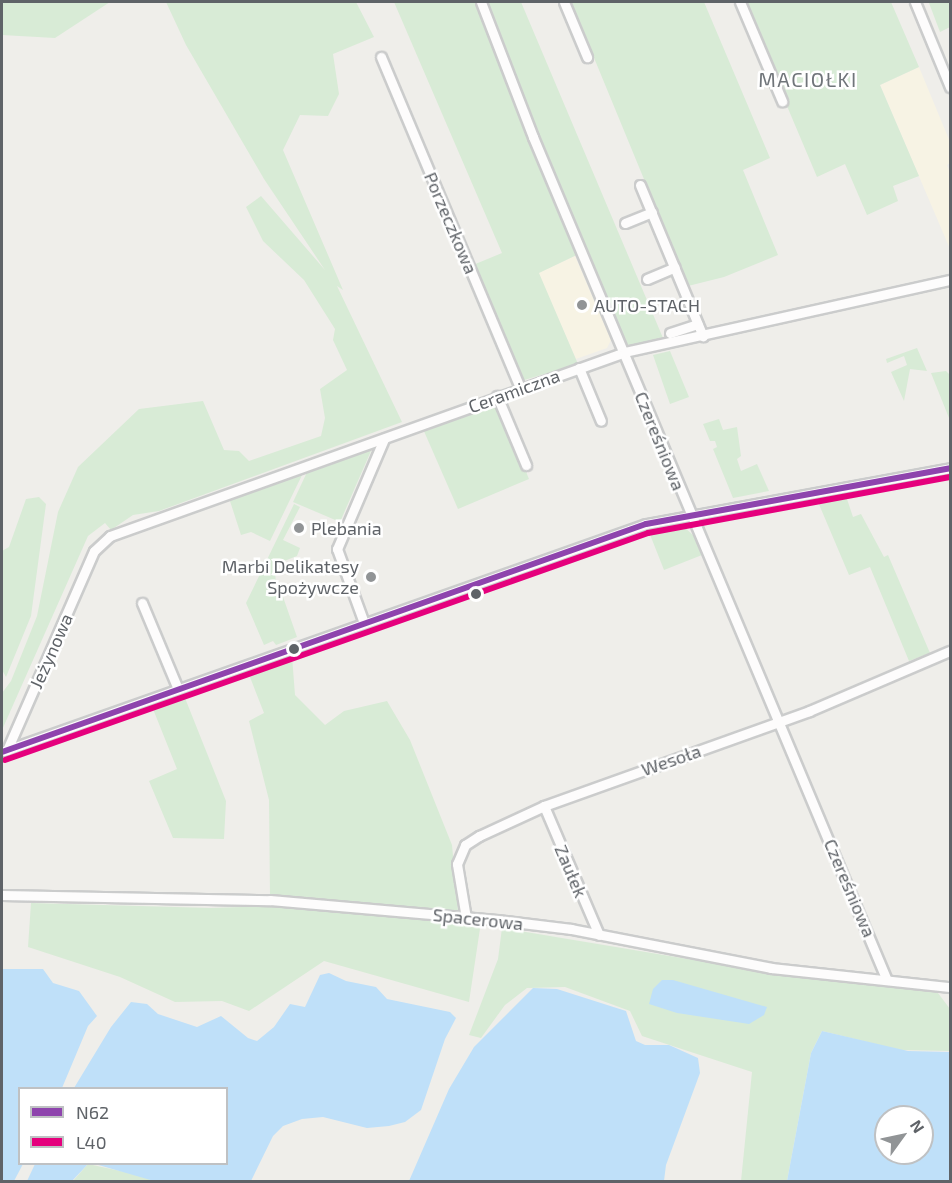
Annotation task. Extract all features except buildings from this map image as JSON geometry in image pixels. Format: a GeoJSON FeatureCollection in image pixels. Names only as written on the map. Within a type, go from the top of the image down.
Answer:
{"type":"FeatureCollection","features":[{"type":"Feature","properties":{"kind":"street","name":"Czereśniowa"},"geometry":{"type":"LineString","coordinates":[[481,2],[690,515],[886,978]]}},
{"type":"Feature","properties":{"kind":"street"},"geometry":{"type":"LineString","coordinates":[[564,2],[587,57]]}},
{"type":"Feature","properties":{"kind":"street"},"geometry":{"type":"LineString","coordinates":[[740,2],[782,101]]}},
{"type":"Feature","properties":{"kind":"street"},"geometry":{"type":"LineString","coordinates":[[915,2],[951,87]]}},
{"type":"Feature","properties":{"kind":"street"},"geometry":{"type":"LineString","coordinates":[[921,2],[951,73]]}},
{"type":"Feature","properties":{"kind":"street","name":"Porzeczkowa"},"geometry":{"type":"LineString","coordinates":[[381,57],[520,388]]}},
{"type":"Feature","properties":{"kind":"street"},"geometry":{"type":"LineString","coordinates":[[640,185],[703,336]]}},
{"type":"Feature","properties":{"kind":"street"},"geometry":{"type":"LineString","coordinates":[[624,223],[652,212]]}},
{"type":"Feature","properties":{"kind":"street"},"geometry":{"type":"LineString","coordinates":[[647,279],[675,267]]}},
{"type":"Feature","properties":{"kind":"street","name":"Ceramiczna"},"geometry":{"type":"LineString","coordinates":[[94,551],[110,536],[624,352],[951,280]]}},
{"type":"Feature","properties":{"kind":"street"},"geometry":{"type":"LineString","coordinates":[[670,333],[698,324]]}},
{"type":"Feature","properties":{"kind":"street"},"geometry":{"type":"LineString","coordinates":[[579,368],[601,421]]}},
{"type":"Feature","properties":{"kind":"street"},"geometry":{"type":"LineString","coordinates":[[497,396],[526,465]]}},
{"type":"Feature","properties":{"kind":"street"},"geometry":{"type":"LineString","coordinates":[[364,623],[338,549],[384,439]]}},
{"type":"Feature","properties":{"kind":"street"},"geometry":{"type":"LineString","coordinates":[[4,751],[625,531],[690,515],[951,468]]}},
{"type":"Feature","properties":{"kind":"street","name":"Jeżynowa"},"geometry":{"type":"LineString","coordinates":[[4,751],[94,551]]}},
{"type":"Feature","properties":{"kind":"street"},"geometry":{"type":"LineString","coordinates":[[142,603],[178,689]]}},
{"type":"Feature","properties":{"kind":"street","name":"Wesoła"},"geometry":{"type":"LineString","coordinates":[[466,918],[457,864],[465,845],[544,806],[779,722],[951,651]]}},
{"type":"Feature","properties":{"kind":"street","name":"Zaułek"},"geometry":{"type":"LineString","coordinates":[[544,806],[599,935]]}},
{"type":"Feature","properties":{"kind":"street","name":"Spacerowa"},"geometry":{"type":"LineString","coordinates":[[2,895],[270,900],[466,918],[599,935],[771,968],[886,978],[951,987]]}},
{"type":"Feature","properties":{"kind":"shaded area"},"geometry":{"type":"Polygon","coordinates":[[[919,67],[950,142],[950,163],[947,165],[950,173],[950,249],[880,85],[919,67]]]}},
{"type":"Feature","properties":{"kind":"shaded area"},"geometry":{"type":"Polygon","coordinates":[[[575,256],[611,340],[607,348],[576,359],[538,273],[575,256]]]}},
{"type":"Feature","properties":{"kind":"green space"},"geometry":{"type":"Polygon","coordinates":[[[2,2],[110,2],[55,38],[2,35],[2,2]]]}},
{"type":"Feature","properties":{"kind":"green space"},"geometry":{"type":"Polygon","coordinates":[[[166,2],[356,2],[374,37],[333,54],[339,94],[328,116],[300,115],[283,150],[343,290],[337,286],[402,422],[159,511],[133,515],[111,530],[105,523],[88,536],[2,730],[2,693],[11,681],[37,616],[58,512],[78,467],[139,409],[203,401],[224,450],[239,451],[249,461],[321,436],[325,418],[320,389],[347,370],[333,340],[335,329],[304,280],[263,241],[246,207],[261,196],[325,270],[264,179],[186,45],[166,2]]]}},
{"type":"Feature","properties":{"kind":"green space"},"geometry":{"type":"Polygon","coordinates":[[[394,2],[521,2],[663,338],[625,347],[585,251],[539,273],[578,364],[521,381],[473,265],[502,253],[394,2]]]}},
{"type":"Feature","properties":{"kind":"green space"},"geometry":{"type":"Polygon","coordinates":[[[571,2],[704,2],[770,158],[743,170],[778,255],[724,277],[688,286],[571,2]]]}},
{"type":"Feature","properties":{"kind":"green space"},"geometry":{"type":"Polygon","coordinates":[[[743,2],[891,2],[919,67],[880,85],[919,176],[893,186],[898,201],[867,215],[845,164],[817,177],[743,2]]]}},
{"type":"Feature","properties":{"kind":"green space"},"geometry":{"type":"Polygon","coordinates":[[[950,2],[950,27],[940,32],[929,3],[950,2]]]}},
{"type":"Feature","properties":{"kind":"green space"},"geometry":{"type":"Polygon","coordinates":[[[917,348],[927,371],[910,369],[904,401],[891,372],[907,365],[904,356],[887,363],[886,359],[917,348]]]}},
{"type":"Feature","properties":{"kind":"green space"},"geometry":{"type":"Polygon","coordinates":[[[670,351],[689,397],[670,404],[653,355],[670,351]]]}},
{"type":"Feature","properties":{"kind":"green space"},"geometry":{"type":"Polygon","coordinates":[[[946,371],[950,375],[949,418],[931,373],[946,371]]]}},
{"type":"Feature","properties":{"kind":"green space"},"geometry":{"type":"Polygon","coordinates":[[[498,403],[529,479],[458,509],[423,429],[498,403]]]}},
{"type":"Feature","properties":{"kind":"green space"},"geometry":{"type":"Polygon","coordinates":[[[719,419],[723,430],[737,427],[741,456],[737,459],[741,471],[757,464],[769,491],[733,498],[713,449],[717,447],[715,441],[710,441],[703,424],[719,419]]]}},
{"type":"Feature","properties":{"kind":"green space"},"geometry":{"type":"Polygon","coordinates":[[[368,447],[371,451],[340,522],[293,502],[308,470],[368,447]]]}},
{"type":"Feature","properties":{"kind":"green space"},"geometry":{"type":"Polygon","coordinates":[[[304,471],[270,541],[251,532],[241,535],[229,498],[304,471]]]}},
{"type":"Feature","properties":{"kind":"green space"},"geometry":{"type":"Polygon","coordinates":[[[846,496],[853,517],[861,514],[884,557],[888,555],[930,653],[909,661],[870,567],[849,575],[818,502],[846,496]]]}},
{"type":"Feature","properties":{"kind":"green space"},"geometry":{"type":"Polygon","coordinates":[[[39,497],[46,504],[31,616],[6,677],[2,670],[2,551],[9,547],[26,499],[39,497]]]}},
{"type":"Feature","properties":{"kind":"green space"},"geometry":{"type":"Polygon","coordinates":[[[294,504],[300,507],[283,540],[300,548],[297,556],[274,565],[277,590],[282,594],[297,637],[276,645],[273,641],[264,645],[246,603],[294,504]]]}},
{"type":"Feature","properties":{"kind":"green space"},"geometry":{"type":"Polygon","coordinates":[[[683,526],[695,537],[702,555],[664,570],[649,532],[683,526]]]}},
{"type":"Feature","properties":{"kind":"green space"},"geometry":{"type":"Polygon","coordinates":[[[292,656],[295,695],[325,725],[344,711],[387,701],[410,740],[452,845],[458,911],[270,897],[269,800],[249,721],[264,713],[248,672],[292,656]]]}},
{"type":"Feature","properties":{"kind":"green space"},"geometry":{"type":"Polygon","coordinates":[[[185,698],[226,801],[224,839],[173,838],[149,781],[177,769],[153,709],[185,698]]]}},
{"type":"Feature","properties":{"kind":"green space"},"geometry":{"type":"Polygon","coordinates":[[[31,903],[211,908],[299,905],[481,922],[469,1002],[324,961],[249,1011],[222,1001],[175,1002],[120,977],[28,947],[31,903]]]}},
{"type":"Feature","properties":{"kind":"green space"},"geometry":{"type":"Polygon","coordinates":[[[502,928],[789,976],[823,975],[928,987],[938,993],[950,1009],[950,1051],[900,1050],[822,1031],[811,1053],[787,1181],[741,1181],[752,1072],[642,1036],[630,1011],[565,987],[527,988],[505,1005],[481,1038],[469,1035],[498,959],[502,928]]]}},
{"type":"Feature","properties":{"kind":"green space"},"geometry":{"type":"Polygon","coordinates":[[[87,1165],[139,1175],[154,1181],[72,1182],[87,1165]]]}},
{"type":"Feature","properties":{"kind":"water"},"geometry":{"type":"Polygon","coordinates":[[[2,969],[43,969],[53,983],[79,991],[97,1016],[88,1026],[62,1087],[18,1087],[18,1165],[22,1165],[14,1181],[2,1181],[2,969]]]}},
{"type":"Feature","properties":{"kind":"water"},"geometry":{"type":"Polygon","coordinates":[[[329,973],[346,981],[376,987],[387,999],[450,1012],[456,1018],[445,1039],[421,1110],[405,1122],[389,1126],[367,1128],[323,1117],[302,1119],[283,1126],[273,1136],[251,1181],[154,1181],[98,1165],[228,1165],[228,1087],[75,1087],[111,1027],[131,1002],[147,1004],[158,1014],[197,1027],[221,1016],[248,1038],[257,1041],[274,1027],[290,1004],[305,1007],[320,975],[329,973]]]}},
{"type":"Feature","properties":{"kind":"water"},"geometry":{"type":"Polygon","coordinates":[[[662,980],[673,980],[767,1007],[764,1015],[749,1024],[677,1013],[649,1004],[653,989],[662,980]]]}},
{"type":"Feature","properties":{"kind":"water"},"geometry":{"type":"Polygon","coordinates":[[[533,988],[557,989],[626,1011],[636,1041],[645,1045],[669,1045],[698,1058],[700,1073],[666,1165],[664,1181],[409,1181],[449,1089],[474,1047],[533,988]]]}},
{"type":"Feature","properties":{"kind":"water"},"geometry":{"type":"Polygon","coordinates":[[[822,1031],[908,1051],[950,1052],[950,1181],[787,1181],[811,1053],[822,1031]]]}},
{"type":"Feature","properties":{"kind":"water"},"geometry":{"type":"Polygon","coordinates":[[[35,1165],[87,1165],[72,1181],[27,1181],[35,1165]]]}},
{"type":"Feature","properties":{"kind":"transit line","name":"N62"},"geometry":{"type":"LineString","coordinates":[[2,752],[646,524],[950,468]]}},
{"type":"Feature","properties":{"kind":"transit line","name":"L40"},"geometry":{"type":"LineString","coordinates":[[5,760],[648,533],[950,477]]}},
{"type":"Feature","properties":{"kind":"place","name":"AUTO-STACH"},"geometry":{"type":"Point","coordinates":[582,305]}},
{"type":"Feature","properties":{"kind":"place","name":"Plebania"},"geometry":{"type":"Point","coordinates":[299,528]}},
{"type":"Feature","properties":{"kind":"place","name":"Marbi Delikatesy Spożywcze"},"geometry":{"type":"Point","coordinates":[371,577]}},
{"type":"Feature","properties":{"kind":"district","name":"MACIOŁKI"},"geometry":{"type":"Point","coordinates":[808,79]}}]}
